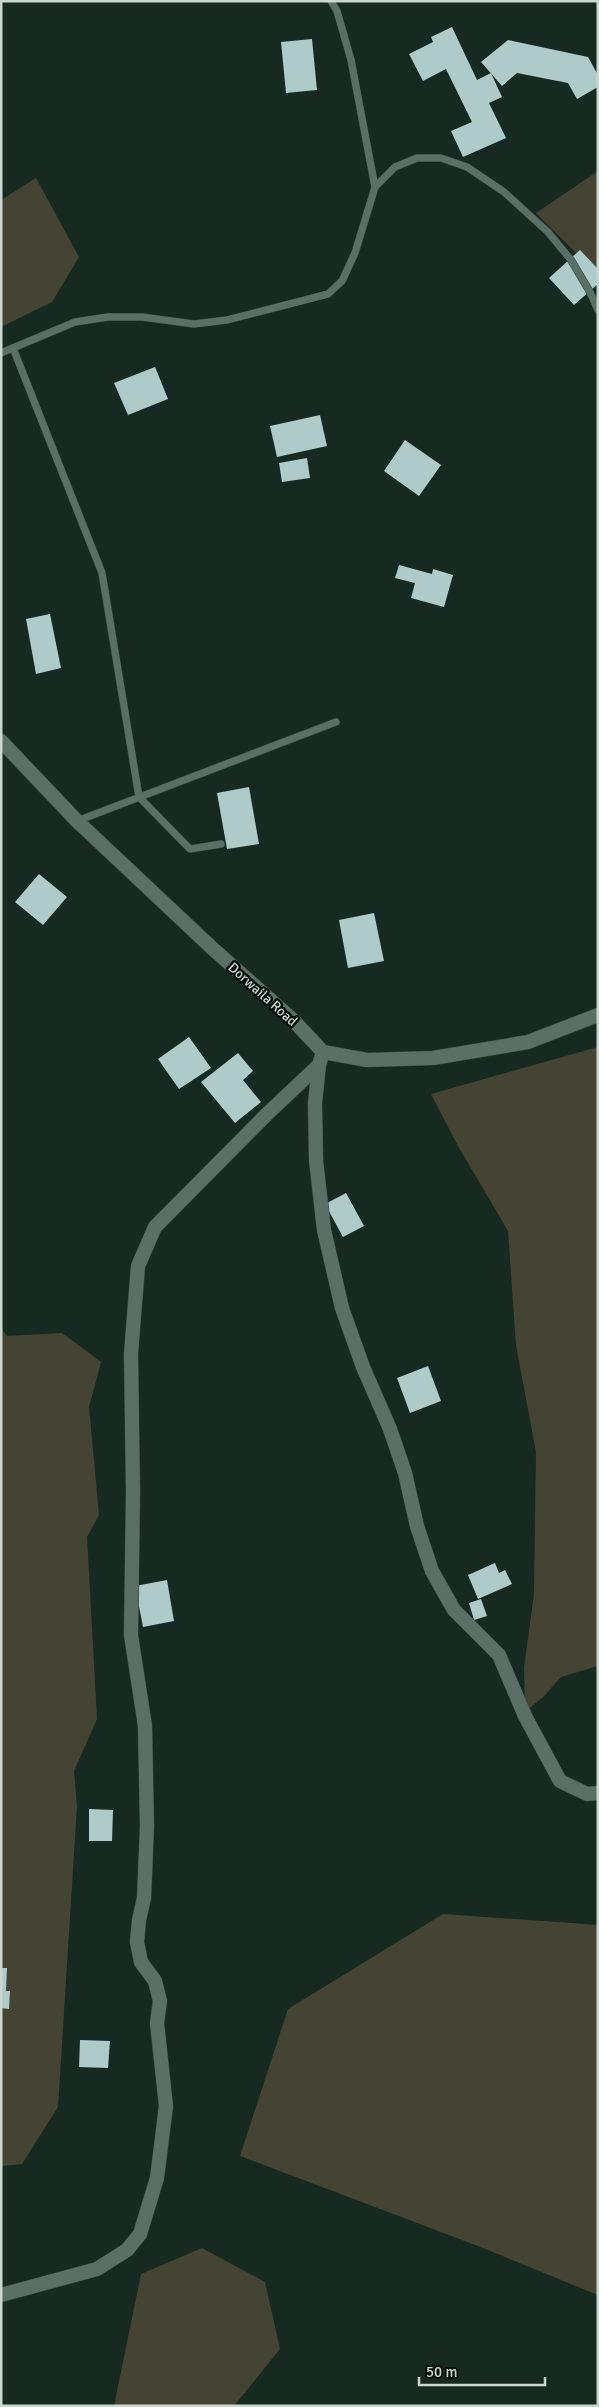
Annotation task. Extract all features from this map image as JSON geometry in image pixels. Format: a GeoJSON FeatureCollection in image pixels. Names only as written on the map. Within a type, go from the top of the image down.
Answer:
{"type":"FeatureCollection","features":[{"type":"Feature","properties":{"kind":"street","name":"Dorwaila Road"},"geometry":{"type":"LineString","coordinates":[[3,747],[77,821],[212,948],[293,1020],[321,1058]]}},
{"type":"Feature","properties":{"kind":"street"},"geometry":{"type":"LineString","coordinates":[[1,2296],[97,2269],[127,2250],[140,2234],[157,2178],[166,2106],[157,2023],[160,2001],[155,1981],[140,1962],[137,1942],[138,1920],[144,1898],[147,1826],[145,1726],[131,1635],[133,1492],[131,1354],[138,1266],[155,1227],[321,1058],[367,1060],[432,1058],[528,1042],[598,1015]]}},
{"type":"Feature","properties":{"kind":"street"},"geometry":{"type":"LineString","coordinates":[[321,1058],[315,1103],[316,1160],[324,1230],[342,1308],[363,1367],[390,1429],[402,1464],[417,1526],[432,1571],[454,1610],[498,1654],[525,1716],[560,1781],[587,1794],[598,1793]]}},
{"type":"Feature","properties":{"kind":"lane"},"geometry":{"type":"LineString","coordinates":[[1,354],[75,322],[108,317],[142,317],[194,324],[219,321],[328,294],[342,281],[355,253],[375,187],[351,60],[332,1]]}},
{"type":"Feature","properties":{"kind":"lane"},"geometry":{"type":"LineString","coordinates":[[375,187],[395,167],[417,158],[441,158],[467,167],[504,192],[548,232],[571,260],[590,292],[598,310]]}},
{"type":"Feature","properties":{"kind":"lane"},"geometry":{"type":"LineString","coordinates":[[13,348],[102,573],[139,797],[190,849],[221,844]]}},
{"type":"Feature","properties":{"kind":"lane"},"geometry":{"type":"LineString","coordinates":[[77,821],[336,722]]}},
{"type":"Feature","properties":{"kind":"shaded area"},"geometry":{"type":"Polygon","coordinates":[[[598,171],[598,275],[536,213],[598,171]]]}},
{"type":"Feature","properties":{"kind":"shaded area"},"geometry":{"type":"Polygon","coordinates":[[[36,178],[79,257],[52,302],[1,327],[1,200],[36,178]]]}},
{"type":"Feature","properties":{"kind":"shaded area"},"geometry":{"type":"Polygon","coordinates":[[[598,1047],[598,1666],[561,1677],[543,1697],[525,1712],[524,1668],[534,1594],[536,1452],[516,1345],[508,1231],[458,1146],[431,1094],[598,1047]]]}},
{"type":"Feature","properties":{"kind":"shaded area"},"geometry":{"type":"Polygon","coordinates":[[[1,1328],[7,1336],[62,1333],[101,1362],[89,1407],[99,1515],[87,1537],[97,1719],[74,1771],[77,1806],[58,2107],[22,2164],[1,2166],[1,1328]]]}},
{"type":"Feature","properties":{"kind":"shaded area"},"geometry":{"type":"Polygon","coordinates":[[[443,1914],[598,1925],[598,2295],[478,2246],[240,2156],[288,2009],[443,1914]]]}},
{"type":"Feature","properties":{"kind":"shaded area"},"geometry":{"type":"Polygon","coordinates":[[[202,2248],[265,2282],[280,2349],[234,2406],[114,2406],[141,2274],[202,2248]]]}},
{"type":"Feature","properties":{"kind":"building"},"geometry":{"type":"Polygon","coordinates":[[[452,27],[477,80],[491,73],[502,97],[489,103],[506,138],[463,157],[451,131],[472,122],[446,69],[423,81],[409,54],[433,42],[431,37],[452,27]]]}},
{"type":"Feature","properties":{"kind":"building"},"geometry":{"type":"Polygon","coordinates":[[[312,39],[317,90],[286,93],[281,42],[312,39]]]}},
{"type":"Feature","properties":{"kind":"building"},"geometry":{"type":"Polygon","coordinates":[[[508,40],[588,57],[598,75],[598,87],[577,99],[568,83],[517,73],[502,86],[481,62],[508,40]]]}},
{"type":"Feature","properties":{"kind":"building"},"geometry":{"type":"Polygon","coordinates":[[[580,250],[598,269],[598,284],[574,305],[549,278],[580,250]]]}},
{"type":"Feature","properties":{"kind":"building"},"geometry":{"type":"Polygon","coordinates":[[[155,367],[168,399],[128,415],[114,383],[155,367]]]}},
{"type":"Feature","properties":{"kind":"building"},"geometry":{"type":"Polygon","coordinates":[[[320,415],[327,446],[277,457],[270,426],[320,415]]]}},
{"type":"Feature","properties":{"kind":"building"},"geometry":{"type":"Polygon","coordinates":[[[405,440],[441,465],[419,496],[384,471],[405,440]]]}},
{"type":"Feature","properties":{"kind":"building"},"geometry":{"type":"Polygon","coordinates":[[[307,458],[310,478],[282,482],[279,463],[307,458]]]}},
{"type":"Feature","properties":{"kind":"building"},"geometry":{"type":"Polygon","coordinates":[[[399,565],[432,574],[433,569],[453,575],[444,607],[411,598],[415,583],[395,578],[399,565]]]}},
{"type":"Feature","properties":{"kind":"building"},"geometry":{"type":"Polygon","coordinates":[[[50,614],[61,668],[36,674],[26,619],[50,614]]]}},
{"type":"Feature","properties":{"kind":"building"},"geometry":{"type":"Polygon","coordinates":[[[249,787],[259,844],[227,849],[217,793],[249,787]]]}},
{"type":"Feature","properties":{"kind":"building"},"geometry":{"type":"Polygon","coordinates":[[[39,874],[67,897],[43,925],[15,902],[39,874]]]}},
{"type":"Feature","properties":{"kind":"building"},"geometry":{"type":"Polygon","coordinates":[[[374,913],[384,961],[348,968],[339,920],[374,913]]]}},
{"type":"Feature","properties":{"kind":"building"},"geometry":{"type":"Polygon","coordinates":[[[189,1037],[211,1068],[179,1089],[158,1059],[189,1037]]]}},
{"type":"Feature","properties":{"kind":"building"},"geometry":{"type":"Polygon","coordinates":[[[238,1053],[253,1071],[243,1080],[261,1102],[235,1123],[201,1082],[238,1053]]]}},
{"type":"Feature","properties":{"kind":"building"},"geometry":{"type":"Polygon","coordinates":[[[346,1193],[364,1226],[343,1237],[325,1204],[346,1193]]]}},
{"type":"Feature","properties":{"kind":"building"},"geometry":{"type":"Polygon","coordinates":[[[428,1366],[441,1401],[410,1413],[397,1378],[428,1366]]]}},
{"type":"Feature","properties":{"kind":"building"},"geometry":{"type":"Polygon","coordinates":[[[495,1563],[499,1573],[505,1570],[512,1584],[478,1599],[468,1575],[495,1563]]]}},
{"type":"Feature","properties":{"kind":"building"},"geometry":{"type":"Polygon","coordinates":[[[167,1580],[174,1621],[143,1627],[135,1586],[167,1580]]]}},
{"type":"Feature","properties":{"kind":"building"},"geometry":{"type":"Polygon","coordinates":[[[481,1599],[487,1616],[474,1620],[469,1603],[481,1599]]]}},
{"type":"Feature","properties":{"kind":"building"},"geometry":{"type":"Polygon","coordinates":[[[89,1809],[113,1810],[112,1841],[89,1841],[89,1809]]]}},
{"type":"Feature","properties":{"kind":"building"},"geometry":{"type":"Polygon","coordinates":[[[1,1968],[7,1968],[6,1991],[10,1991],[9,2009],[1,2008],[1,1968]]]}},
{"type":"Feature","properties":{"kind":"building"},"geometry":{"type":"Polygon","coordinates":[[[80,2040],[110,2041],[108,2068],[79,2067],[80,2040]]]}}]}
